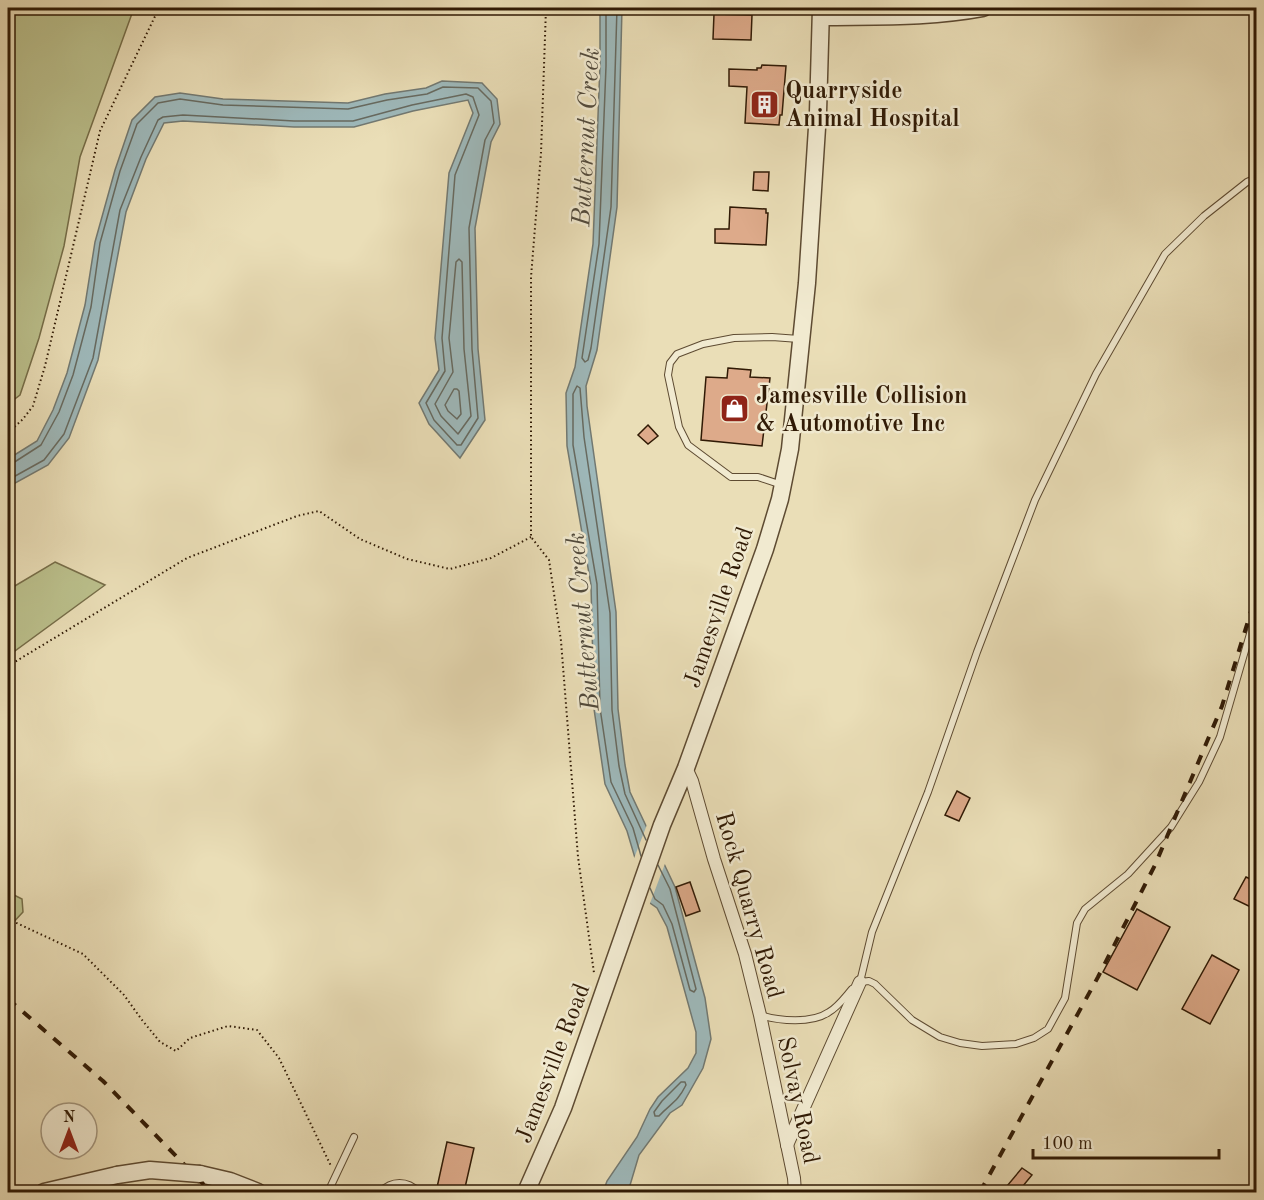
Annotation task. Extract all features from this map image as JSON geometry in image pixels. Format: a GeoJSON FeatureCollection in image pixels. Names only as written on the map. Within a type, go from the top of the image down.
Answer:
{"type":"FeatureCollection","features":[{"type":"Feature","properties":{"kind":"street"},"geometry":{"type":"LineString","coordinates":[[821,13],[919,16],[983,8]]}},
{"type":"Feature","properties":{"kind":"street","name":"Jamesville Road"},"geometry":{"type":"LineString","coordinates":[[526,1192],[563,1108],[662,825],[686,768],[765,549],[783,485],[790,449],[807,283],[818,112],[821,13]]}},
{"type":"Feature","properties":{"kind":"street","name":"Rock Quarry Road"},"geometry":{"type":"LineString","coordinates":[[686,768],[745,954],[760,1015]]}},
{"type":"Feature","properties":{"kind":"street"},"geometry":{"type":"LineString","coordinates":[[786,1145],[860,982]]}},
{"type":"Feature","properties":{"kind":"street","name":"Solvay Road"},"geometry":{"type":"LineString","coordinates":[[760,1015],[795,1192]]}},
{"type":"Feature","properties":{"kind":"street"},"geometry":{"type":"LineString","coordinates":[[53,1191],[117,1175],[150,1170],[186,1172],[230,1181],[258,1192]]}},
{"type":"Feature","properties":{"kind":"lane"},"geometry":{"type":"LineString","coordinates":[[1257,178],[1247,182],[1204,216],[1165,254],[1096,374],[1035,500],[977,652],[928,792],[872,932],[860,982],[869,981],[875,984],[912,1020],[940,1037],[960,1043],[982,1046],[1016,1044],[1034,1038],[1048,1029],[1065,998],[1077,923],[1085,909],[1128,874],[1171,827],[1199,782],[1220,736],[1257,613]]}},
{"type":"Feature","properties":{"kind":"lane"},"geometry":{"type":"LineString","coordinates":[[783,485],[758,477],[731,477],[688,445],[679,427],[668,375],[670,363],[676,354],[703,344],[734,338],[801,339]]}},
{"type":"Feature","properties":{"kind":"lane","name":"Rock Quarry Road"},"geometry":{"type":"LineString","coordinates":[[760,1015],[791,1021],[828,1013],[860,982]]}},
{"type":"Feature","properties":{"kind":"lane"},"geometry":{"type":"LineString","coordinates":[[328,1192],[354,1137]]}},
{"type":"Feature","properties":{"kind":"lane"},"geometry":{"type":"LineString","coordinates":[[380,1192],[399,1183],[411,1185],[418,1192]]}},
{"type":"Feature","properties":{"kind":"path"},"geometry":{"type":"LineString","coordinates":[[8,433],[33,406],[45,366],[100,131],[159,8]]}},
{"type":"Feature","properties":{"kind":"path"},"geometry":{"type":"LineString","coordinates":[[546,8],[541,153],[531,277],[531,537],[549,560],[556,606],[561,641],[578,857],[594,973]]}},
{"type":"Feature","properties":{"kind":"path"},"geometry":{"type":"LineString","coordinates":[[8,666],[187,558],[297,516],[319,511],[360,539],[407,559],[450,569],[491,558],[531,537]]}},
{"type":"Feature","properties":{"kind":"path"},"geometry":{"type":"LineString","coordinates":[[8,919],[83,954],[124,995],[160,1042],[176,1051],[190,1038],[228,1026],[257,1030],[279,1058],[336,1176]]}},
{"type":"Feature","properties":{"kind":"green space"},"geometry":{"type":"Polygon","coordinates":[[[8,8],[134,8],[80,157],[64,246],[39,338],[20,395],[8,404],[8,8]]]}},
{"type":"Feature","properties":{"kind":"green space"},"geometry":{"type":"Polygon","coordinates":[[[55,562],[105,585],[8,656],[8,590],[55,562]]]}},
{"type":"Feature","properties":{"kind":"green space"},"geometry":{"type":"Polygon","coordinates":[[[8,892],[22,899],[23,912],[8,928],[8,892]]]}},
{"type":"Feature","properties":{"kind":"water"},"geometry":{"type":"Polygon","coordinates":[[[600,8],[622,8],[617,207],[597,350],[586,386],[616,612],[618,709],[630,792],[675,887],[705,998],[711,1039],[703,1068],[682,1105],[670,1113],[639,1155],[628,1192],[603,1192],[607,1181],[637,1137],[658,1097],[688,1068],[696,1053],[696,1032],[667,927],[657,908],[650,903],[646,895],[627,831],[605,784],[594,709],[591,585],[567,446],[566,393],[575,367],[593,244],[600,8]]]}},
{"type":"Feature","properties":{"kind":"water"},"geometry":{"type":"Polygon","coordinates":[[[442,81],[482,83],[497,99],[500,124],[491,142],[475,228],[478,349],[485,420],[460,458],[429,424],[419,403],[439,370],[435,338],[449,173],[473,113],[468,100],[413,111],[354,127],[294,127],[183,121],[164,123],[146,159],[126,212],[98,360],[69,438],[48,465],[8,487],[8,459],[37,441],[53,410],[67,373],[85,305],[95,242],[115,170],[132,120],[155,97],[180,93],[223,99],[348,103],[385,94],[426,88],[442,81]]]}},
{"type":"Feature","properties":{"kind":"pier"},"geometry":{"type":"Polygon","coordinates":[[[648,822],[666,861],[649,906],[643,896],[633,861],[648,822]]]}},
{"type":"Feature","properties":{"kind":"building"},"geometry":{"type":"Polygon","coordinates":[[[714,14],[752,15],[751,40],[713,39],[714,14]]]}},
{"type":"Feature","properties":{"kind":"building"},"geometry":{"type":"Polygon","coordinates":[[[762,65],[786,66],[782,115],[780,115],[779,125],[745,123],[747,87],[729,86],[729,69],[757,70],[762,65]]]}},
{"type":"Feature","properties":{"kind":"building"},"geometry":{"type":"Polygon","coordinates":[[[754,172],[769,172],[768,191],[753,190],[754,172]]]}},
{"type":"Feature","properties":{"kind":"building"},"geometry":{"type":"Polygon","coordinates":[[[730,207],[766,209],[768,213],[766,245],[715,243],[715,229],[729,229],[730,207]]]}},
{"type":"Feature","properties":{"kind":"building","name":"Jamesville Collision & Automotive Inc"},"geometry":{"type":"Polygon","coordinates":[[[728,368],[751,370],[750,377],[770,378],[762,446],[701,440],[706,377],[727,378],[728,368]]]}},
{"type":"Feature","properties":{"kind":"building"},"geometry":{"type":"Polygon","coordinates":[[[648,425],[658,436],[648,444],[638,435],[648,425]]]}},
{"type":"Feature","properties":{"kind":"building"},"geometry":{"type":"Polygon","coordinates":[[[957,791],[970,798],[959,821],[945,815],[957,791]]]}},
{"type":"Feature","properties":{"kind":"building"},"geometry":{"type":"Polygon","coordinates":[[[1246,877],[1257,882],[1257,910],[1234,899],[1246,877]]]}},
{"type":"Feature","properties":{"kind":"building"},"geometry":{"type":"Polygon","coordinates":[[[690,882],[700,911],[686,916],[676,887],[690,882]]]}},
{"type":"Feature","properties":{"kind":"building"},"geometry":{"type":"Polygon","coordinates":[[[1137,909],[1170,927],[1137,990],[1103,972],[1137,909]]]}},
{"type":"Feature","properties":{"kind":"building"},"geometry":{"type":"Polygon","coordinates":[[[1212,955],[1239,970],[1210,1024],[1182,1009],[1212,955]]]}},
{"type":"Feature","properties":{"kind":"building"},"geometry":{"type":"Polygon","coordinates":[[[447,1142],[474,1148],[464,1192],[436,1192],[447,1142]]]}},
{"type":"Feature","properties":{"kind":"building"},"geometry":{"type":"Polygon","coordinates":[[[1022,1168],[1032,1175],[1018,1192],[1002,1192],[1022,1168]]]}},
{"type":"Feature","properties":{"kind":"railway"},"geometry":{"type":"LineString","coordinates":[[980,1192],[1098,977],[1155,865],[1222,706],[1256,595]]}},
{"type":"Feature","properties":{"kind":"railway"},"geometry":{"type":"LineString","coordinates":[[8,999],[103,1081],[211,1192]]}},
{"type":"Feature","properties":{"kind":"place","name":"Quarryside Animal Hospital"},"geometry":{"type":"Point","coordinates":[764,104]}},
{"type":"Feature","properties":{"kind":"place","name":"Jamesville Collision & Automotive Inc"},"geometry":{"type":"Point","coordinates":[735,409]}},
{"type":"Feature","properties":{"kind":"water label","name":"Butternut Creek"},"geometry":{"type":"Point","coordinates":[585,137]}},
{"type":"Feature","properties":{"kind":"water label","name":"Butternut Creek"},"geometry":{"type":"Point","coordinates":[582,622]}}]}
